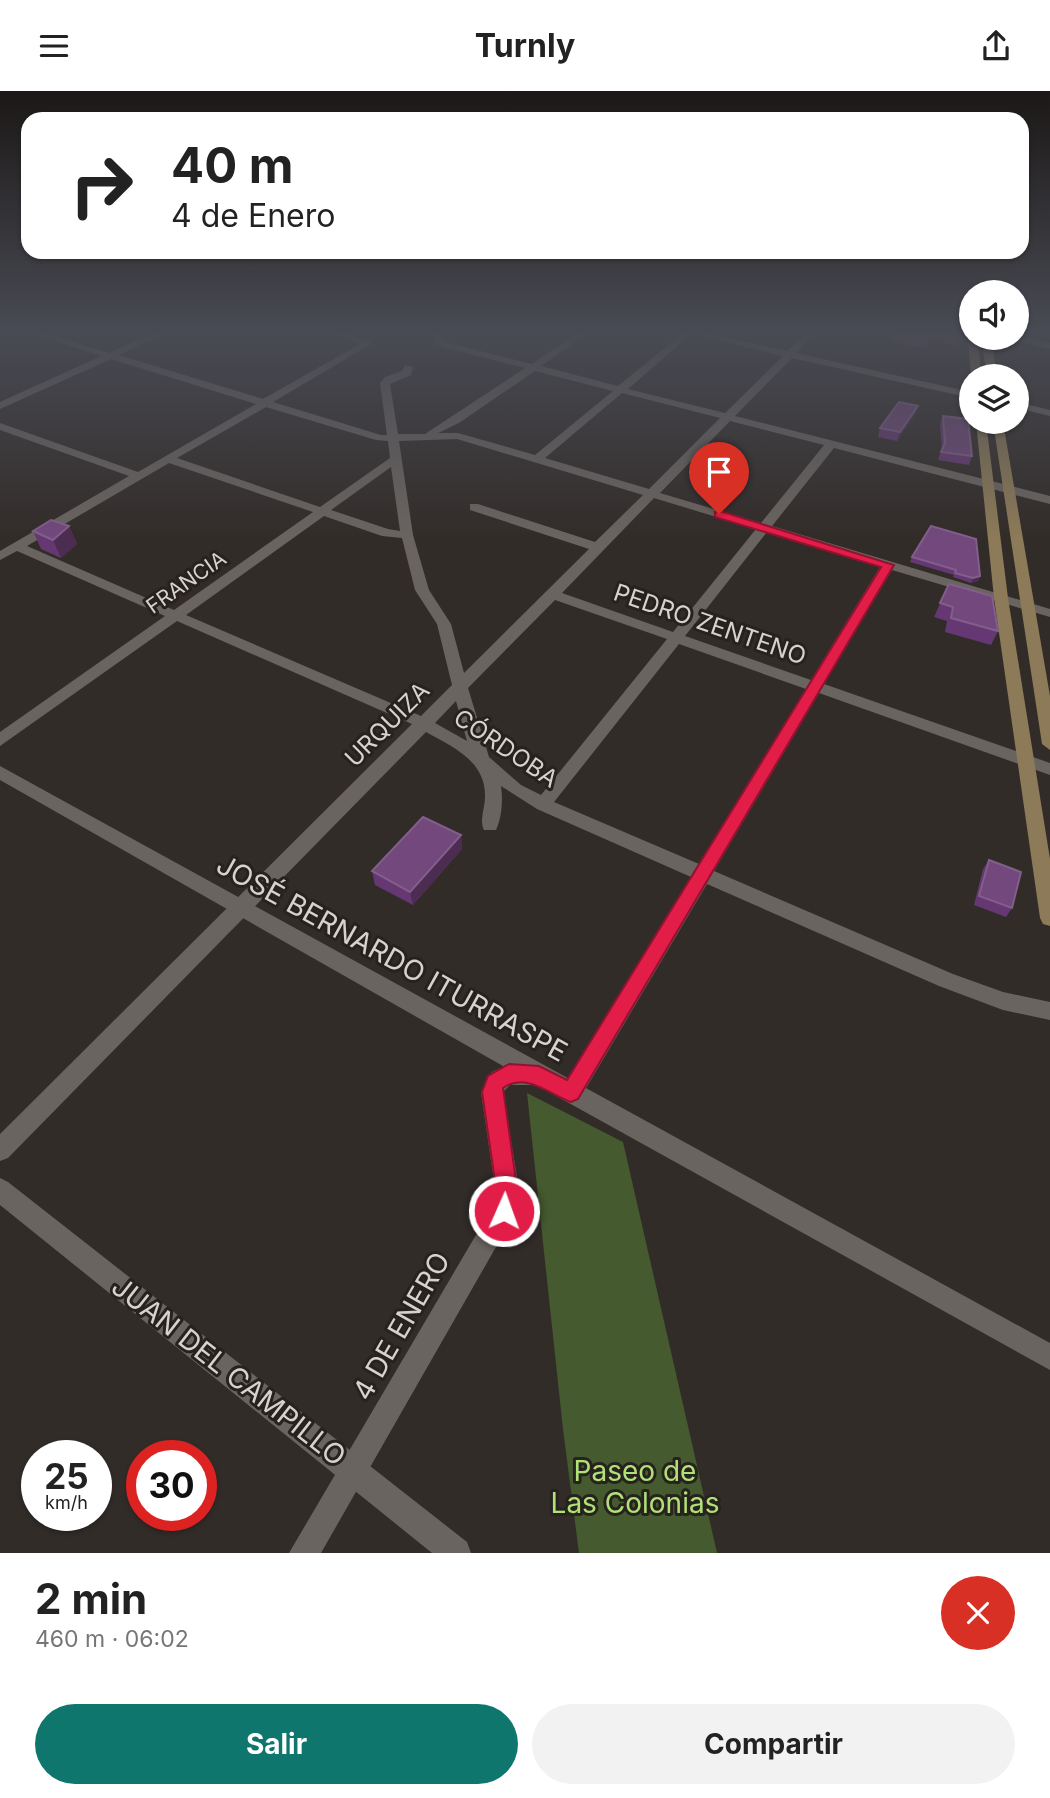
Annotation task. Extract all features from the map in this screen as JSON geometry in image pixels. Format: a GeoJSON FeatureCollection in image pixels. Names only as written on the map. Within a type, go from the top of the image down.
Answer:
{"type":"FeatureCollection","features":[{"type":"Feature","properties":{"kind":"main road"},"geometry":{"type":"LineString","coordinates":[[983,434],[1001,599],[1050,918]]}},
{"type":"Feature","properties":{"kind":"main road"},"geometry":{"type":"LineString","coordinates":[[1000,434],[1050,744]]}},
{"type":"Feature","properties":{"kind":"street"},"geometry":{"type":"LineString","coordinates":[[389,402],[407,535],[419,582],[444,624],[482,762],[491,779],[494,796],[491,825]]}},
{"type":"Feature","properties":{"kind":"street"},"geometry":{"type":"LineString","coordinates":[[426,435],[455,421],[483,402]]}},
{"type":"Feature","properties":{"kind":"street"},"geometry":{"type":"LineString","coordinates":[[537,459],[606,402]]}},
{"type":"Feature","properties":{"kind":"street"},"geometry":{"type":"LineString","coordinates":[[670,402],[1050,500]]}},
{"type":"Feature","properties":{"kind":"street","name":"URQUIZA"},"geometry":{"type":"LineString","coordinates":[[0,1150],[650,493],[743,402]]}},
{"type":"Feature","properties":{"kind":"street"},"geometry":{"type":"LineString","coordinates":[[0,556],[266,403],[393,439],[426,435],[458,436],[1050,613]]}},
{"type":"Feature","properties":{"kind":"street"},"geometry":{"type":"LineString","coordinates":[[1029,408],[1050,413]]}},
{"type":"Feature","properties":{"kind":"street"},"geometry":{"type":"LineString","coordinates":[[455,421],[455,432],[458,436]]}},
{"type":"Feature","properties":{"kind":"street"},"geometry":{"type":"LineString","coordinates":[[0,426],[139,476]]}},
{"type":"Feature","properties":{"kind":"street"},"geometry":{"type":"LineString","coordinates":[[543,804],[831,444]]}},
{"type":"Feature","properties":{"kind":"street","name":"FRANCIA"},"geometry":{"type":"LineString","coordinates":[[0,740],[397,458]]}},
{"type":"Feature","properties":{"kind":"street"},"geometry":{"type":"LineString","coordinates":[[169,459],[386,533],[407,535]]}},
{"type":"Feature","properties":{"kind":"street"},"geometry":{"type":"LineString","coordinates":[[474,507],[597,547]]}},
{"type":"Feature","properties":{"kind":"street","name":"CÓRDOBA"},"geometry":{"type":"LineString","coordinates":[[16,546],[423,723],[466,747],[515,789],[543,804],[946,980],[1003,1001],[1050,1011]]}},
{"type":"Feature","properties":{"kind":"street"},"geometry":{"type":"LineString","coordinates":[[571,1093],[888,565]]}},
{"type":"Feature","properties":{"kind":"street","name":"PEDRO ZENTENO"},"geometry":{"type":"LineString","coordinates":[[552,594],[1050,769]]}},
{"type":"Feature","properties":{"kind":"street","name":"JOSÉ BERNARDO ITURRASPE"},"geometry":{"type":"LineString","coordinates":[[0,772],[571,1093],[1050,1357]]}},
{"type":"Feature","properties":{"kind":"street","name":"4 DE ENERO"},"geometry":{"type":"LineString","coordinates":[[304,1553],[504,1211],[508,1195],[492,1092],[495,1082],[509,1073],[539,1075]]}},
{"type":"Feature","properties":{"kind":"street","name":"JUAN DEL CAMPILLO"},"geometry":{"type":"LineString","coordinates":[[0,1190],[354,1469],[456,1553]]}},
{"type":"Feature","properties":{"kind":"green space","name":"Paseo de Las Colonias"},"geometry":{"type":"Polygon","coordinates":[[[527,1093],[623,1142],[717,1553],[579,1553],[527,1093]]]}},
{"type":"Feature","properties":{"kind":"building"},"geometry":{"type":"Polygon","coordinates":[[[899,402],[918,406],[900,432],[880,428],[899,402]]]}},
{"type":"Feature","properties":{"kind":"building"},"geometry":{"type":"Polygon","coordinates":[[[943,416],[959,418],[959,434],[970,434],[972,456],[941,452],[945,443],[943,416]]]}},
{"type":"Feature","properties":{"kind":"building"},"geometry":{"type":"Polygon","coordinates":[[[51,520],[69,526],[53,540],[33,531],[51,520]]]}},
{"type":"Feature","properties":{"kind":"building"},"geometry":{"type":"Polygon","coordinates":[[[931,526],[976,539],[980,576],[973,578],[955,573],[956,570],[912,557],[931,526]]]}},
{"type":"Feature","properties":{"kind":"building"},"geometry":{"type":"Polygon","coordinates":[[[949,584],[992,596],[998,631],[951,618],[953,607],[940,603],[949,584]]]}},
{"type":"Feature","properties":{"kind":"building"},"geometry":{"type":"Polygon","coordinates":[[[423,817],[461,835],[410,892],[372,871],[423,817]]]}},
{"type":"Feature","properties":{"kind":"building"},"geometry":{"type":"Polygon","coordinates":[[[989,860],[1021,872],[1012,908],[979,896],[989,860]]]}},
{"type":"Feature","properties":{"kind":"route"},"geometry":{"type":"LineString","coordinates":[[504,1211],[508,1195],[492,1092],[495,1082],[509,1073],[539,1075],[571,1093],[888,565],[719,514]]}}]}
